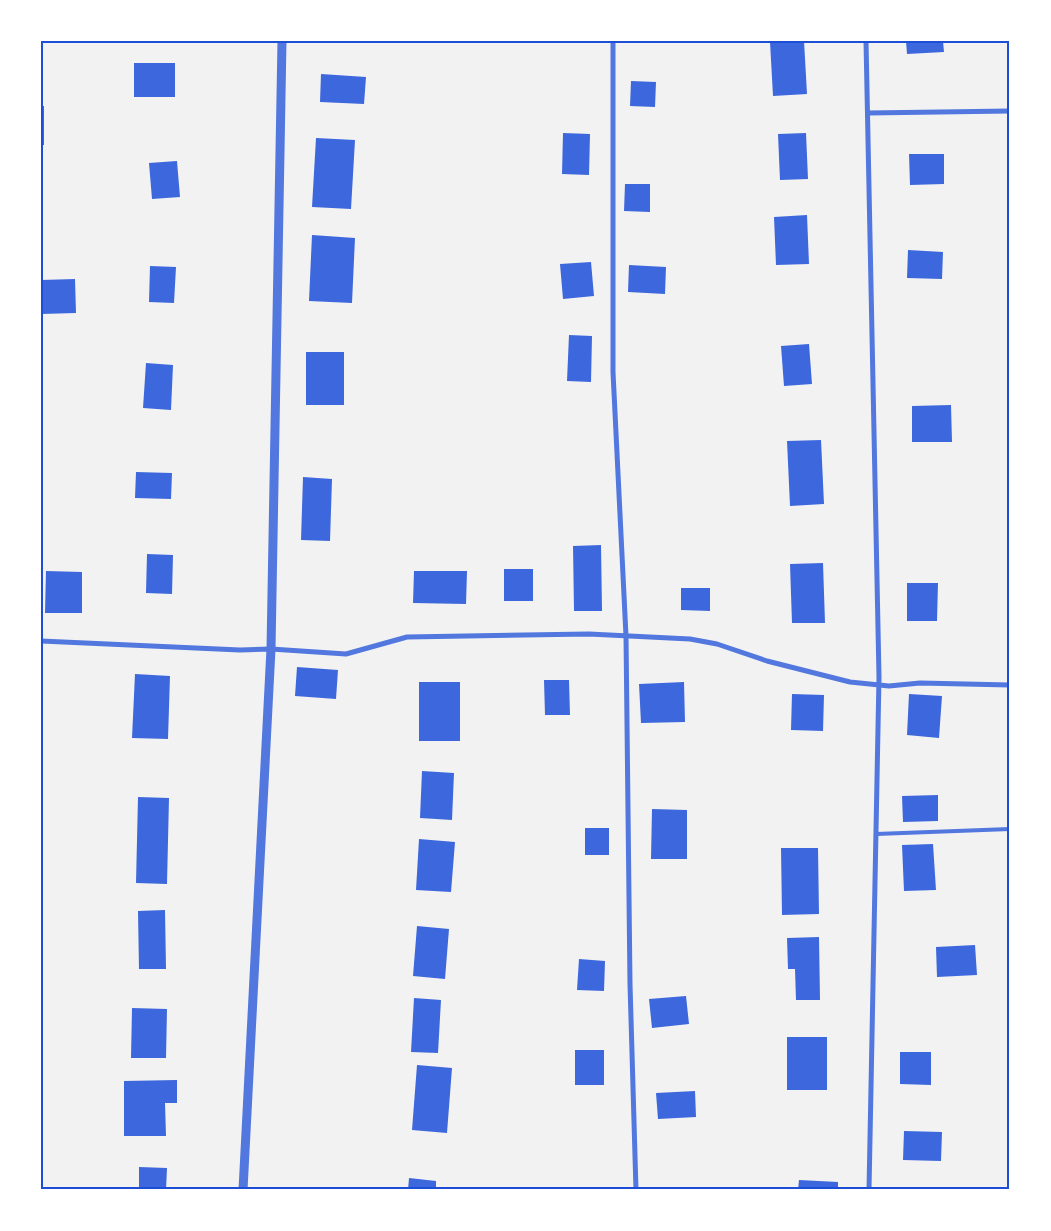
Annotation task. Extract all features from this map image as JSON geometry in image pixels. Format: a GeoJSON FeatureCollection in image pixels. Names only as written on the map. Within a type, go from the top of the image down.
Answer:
{"type":"FeatureCollection","features":[{"type":"Feature","properties":{"kind":"street"},"geometry":{"type":"LineString","coordinates":[[243,1190],[271,649],[282,41]]}},
{"type":"Feature","properties":{"kind":"street"},"geometry":{"type":"LineString","coordinates":[[612,41],[612,372],[626,636],[630,984],[636,1190]]}},
{"type":"Feature","properties":{"kind":"street"},"geometry":{"type":"LineString","coordinates":[[866,41],[879,684],[870,1190]]}},
{"type":"Feature","properties":{"kind":"street"},"geometry":{"type":"LineString","coordinates":[[868,113],[1010,110]]}},
{"type":"Feature","properties":{"kind":"street"},"geometry":{"type":"LineString","coordinates":[[41,641],[240,650],[271,649],[346,654],[407,638],[589,634],[690,639],[716,644],[767,661],[850,682],[889,686],[920,682],[1010,684]]}},
{"type":"Feature","properties":{"kind":"lane"},"geometry":{"type":"LineString","coordinates":[[876,834],[1010,829]]}},
{"type":"Feature","properties":{"kind":"building"},"geometry":{"type":"Polygon","coordinates":[[[804,41],[807,94],[773,96],[770,42],[804,41]]]}},
{"type":"Feature","properties":{"kind":"building"},"geometry":{"type":"Polygon","coordinates":[[[906,41],[943,41],[944,52],[907,54],[906,41]]]}},
{"type":"Feature","properties":{"kind":"building"},"geometry":{"type":"Polygon","coordinates":[[[134,63],[175,63],[175,97],[134,97],[134,63]]]}},
{"type":"Feature","properties":{"kind":"building"},"geometry":{"type":"Polygon","coordinates":[[[321,74],[366,77],[364,104],[320,102],[321,74]]]}},
{"type":"Feature","properties":{"kind":"building"},"geometry":{"type":"Polygon","coordinates":[[[631,81],[656,82],[655,107],[630,106],[631,81]]]}},
{"type":"Feature","properties":{"kind":"building"},"geometry":{"type":"Polygon","coordinates":[[[41,106],[44,106],[44,145],[41,145],[41,106]]]}},
{"type":"Feature","properties":{"kind":"building"},"geometry":{"type":"Polygon","coordinates":[[[1007,127],[1010,127],[1010,171],[1007,171],[1007,127]]]}},
{"type":"Feature","properties":{"kind":"building"},"geometry":{"type":"Polygon","coordinates":[[[563,133],[590,134],[589,175],[562,174],[563,133]]]}},
{"type":"Feature","properties":{"kind":"building"},"geometry":{"type":"Polygon","coordinates":[[[806,133],[808,179],[780,180],[778,134],[806,133]]]}},
{"type":"Feature","properties":{"kind":"building"},"geometry":{"type":"Polygon","coordinates":[[[316,138],[355,140],[351,209],[312,207],[316,138]]]}},
{"type":"Feature","properties":{"kind":"building"},"geometry":{"type":"Polygon","coordinates":[[[909,154],[944,154],[944,184],[910,185],[909,154]]]}},
{"type":"Feature","properties":{"kind":"building"},"geometry":{"type":"Polygon","coordinates":[[[177,161],[180,197],[152,199],[149,163],[177,161]]]}},
{"type":"Feature","properties":{"kind":"building"},"geometry":{"type":"Polygon","coordinates":[[[625,184],[650,184],[650,212],[624,211],[625,184]]]}},
{"type":"Feature","properties":{"kind":"building"},"geometry":{"type":"Polygon","coordinates":[[[807,215],[809,264],[776,265],[774,217],[807,215]]]}},
{"type":"Feature","properties":{"kind":"building"},"geometry":{"type":"Polygon","coordinates":[[[312,235],[355,238],[352,303],[309,301],[312,235]]]}},
{"type":"Feature","properties":{"kind":"building"},"geometry":{"type":"Polygon","coordinates":[[[908,250],[943,252],[942,279],[907,278],[908,250]]]}},
{"type":"Feature","properties":{"kind":"building"},"geometry":{"type":"Polygon","coordinates":[[[591,262],[594,296],[563,299],[560,264],[591,262]]]}},
{"type":"Feature","properties":{"kind":"building"},"geometry":{"type":"Polygon","coordinates":[[[629,265],[666,267],[665,294],[628,292],[629,265]]]}},
{"type":"Feature","properties":{"kind":"building"},"geometry":{"type":"Polygon","coordinates":[[[150,266],[176,267],[174,303],[149,302],[150,266]]]}},
{"type":"Feature","properties":{"kind":"building"},"geometry":{"type":"Polygon","coordinates":[[[75,279],[76,313],[41,314],[41,280],[75,279]]]}},
{"type":"Feature","properties":{"kind":"building"},"geometry":{"type":"Polygon","coordinates":[[[569,335],[592,336],[591,382],[567,381],[569,335]]]}},
{"type":"Feature","properties":{"kind":"building"},"geometry":{"type":"Polygon","coordinates":[[[809,344],[812,384],[784,386],[781,346],[809,344]]]}},
{"type":"Feature","properties":{"kind":"building"},"geometry":{"type":"Polygon","coordinates":[[[306,352],[344,352],[344,405],[306,405],[306,352]]]}},
{"type":"Feature","properties":{"kind":"building"},"geometry":{"type":"Polygon","coordinates":[[[146,363],[173,365],[171,410],[143,408],[146,363]]]}},
{"type":"Feature","properties":{"kind":"building"},"geometry":{"type":"Polygon","coordinates":[[[951,405],[952,442],[912,442],[912,406],[951,405]]]}},
{"type":"Feature","properties":{"kind":"building"},"geometry":{"type":"Polygon","coordinates":[[[821,440],[824,504],[790,506],[787,441],[821,440]]]}},
{"type":"Feature","properties":{"kind":"building"},"geometry":{"type":"Polygon","coordinates":[[[136,472],[172,473],[171,499],[135,498],[136,472]]]}},
{"type":"Feature","properties":{"kind":"building"},"geometry":{"type":"Polygon","coordinates":[[[303,477],[332,479],[330,541],[301,540],[303,477]]]}},
{"type":"Feature","properties":{"kind":"building"},"geometry":{"type":"Polygon","coordinates":[[[601,545],[602,611],[574,611],[573,546],[601,545]]]}},
{"type":"Feature","properties":{"kind":"building"},"geometry":{"type":"Polygon","coordinates":[[[147,554],[173,555],[172,594],[146,593],[147,554]]]}},
{"type":"Feature","properties":{"kind":"building"},"geometry":{"type":"Polygon","coordinates":[[[823,563],[825,623],[792,623],[790,564],[823,563]]]}},
{"type":"Feature","properties":{"kind":"building"},"geometry":{"type":"Polygon","coordinates":[[[504,569],[533,569],[533,601],[504,601],[504,569]]]}},
{"type":"Feature","properties":{"kind":"building"},"geometry":{"type":"Polygon","coordinates":[[[46,571],[82,572],[82,613],[45,613],[46,571]]]}},
{"type":"Feature","properties":{"kind":"building"},"geometry":{"type":"Polygon","coordinates":[[[414,571],[467,571],[466,604],[413,603],[414,571]]]}},
{"type":"Feature","properties":{"kind":"building"},"geometry":{"type":"Polygon","coordinates":[[[907,583],[938,583],[937,621],[907,621],[907,583]]]}},
{"type":"Feature","properties":{"kind":"building"},"geometry":{"type":"Polygon","coordinates":[[[681,588],[710,588],[710,611],[681,610],[681,588]]]}},
{"type":"Feature","properties":{"kind":"building"},"geometry":{"type":"Polygon","coordinates":[[[297,667],[338,670],[336,699],[295,696],[297,667]]]}},
{"type":"Feature","properties":{"kind":"building"},"geometry":{"type":"Polygon","coordinates":[[[135,674],[170,676],[168,739],[132,738],[135,674]]]}},
{"type":"Feature","properties":{"kind":"building"},"geometry":{"type":"Polygon","coordinates":[[[544,680],[569,680],[570,715],[545,715],[544,680]]]}},
{"type":"Feature","properties":{"kind":"building"},"geometry":{"type":"Polygon","coordinates":[[[419,682],[460,682],[460,741],[419,741],[419,682]]]}},
{"type":"Feature","properties":{"kind":"building"},"geometry":{"type":"Polygon","coordinates":[[[684,682],[685,722],[641,723],[639,684],[684,682]]]}},
{"type":"Feature","properties":{"kind":"building"},"geometry":{"type":"Polygon","coordinates":[[[792,694],[824,695],[823,731],[791,730],[792,694]]]}},
{"type":"Feature","properties":{"kind":"building"},"geometry":{"type":"Polygon","coordinates":[[[909,694],[942,696],[939,738],[907,735],[909,694]]]}},
{"type":"Feature","properties":{"kind":"building"},"geometry":{"type":"Polygon","coordinates":[[[422,771],[454,773],[452,820],[420,818],[422,771]]]}},
{"type":"Feature","properties":{"kind":"building"},"geometry":{"type":"Polygon","coordinates":[[[938,795],[938,821],[903,822],[902,796],[938,795]]]}},
{"type":"Feature","properties":{"kind":"building"},"geometry":{"type":"Polygon","coordinates":[[[138,797],[169,798],[167,884],[136,883],[138,797]]]}},
{"type":"Feature","properties":{"kind":"building"},"geometry":{"type":"Polygon","coordinates":[[[652,809],[687,810],[687,859],[651,859],[652,809]]]}},
{"type":"Feature","properties":{"kind":"building"},"geometry":{"type":"Polygon","coordinates":[[[585,828],[609,828],[609,855],[585,855],[585,828]]]}},
{"type":"Feature","properties":{"kind":"building"},"geometry":{"type":"Polygon","coordinates":[[[419,839],[455,842],[451,892],[416,890],[419,839]]]}},
{"type":"Feature","properties":{"kind":"building"},"geometry":{"type":"Polygon","coordinates":[[[933,844],[936,890],[904,891],[902,845],[933,844]]]}},
{"type":"Feature","properties":{"kind":"building"},"geometry":{"type":"Polygon","coordinates":[[[781,848],[818,848],[819,914],[782,915],[781,848]]]}},
{"type":"Feature","properties":{"kind":"building"},"geometry":{"type":"Polygon","coordinates":[[[165,910],[166,969],[139,969],[138,911],[165,910]]]}},
{"type":"Feature","properties":{"kind":"building"},"geometry":{"type":"Polygon","coordinates":[[[417,926],[449,929],[445,979],[413,976],[417,926]]]}},
{"type":"Feature","properties":{"kind":"building"},"geometry":{"type":"Polygon","coordinates":[[[819,937],[820,1000],[796,1000],[795,969],[788,969],[787,938],[819,937]]]}},
{"type":"Feature","properties":{"kind":"building"},"geometry":{"type":"Polygon","coordinates":[[[975,945],[977,975],[937,977],[936,947],[975,945]]]}},
{"type":"Feature","properties":{"kind":"building"},"geometry":{"type":"Polygon","coordinates":[[[579,959],[605,961],[604,991],[577,990],[579,959]]]}},
{"type":"Feature","properties":{"kind":"building"},"geometry":{"type":"Polygon","coordinates":[[[686,996],[689,1024],[652,1028],[649,999],[686,996]]]}},
{"type":"Feature","properties":{"kind":"building"},"geometry":{"type":"Polygon","coordinates":[[[414,998],[441,1000],[438,1053],[411,1052],[414,998]]]}},
{"type":"Feature","properties":{"kind":"building"},"geometry":{"type":"Polygon","coordinates":[[[132,1008],[167,1009],[166,1058],[131,1058],[132,1008]]]}},
{"type":"Feature","properties":{"kind":"building"},"geometry":{"type":"Polygon","coordinates":[[[787,1037],[827,1037],[827,1090],[787,1090],[787,1037]]]}},
{"type":"Feature","properties":{"kind":"building"},"geometry":{"type":"Polygon","coordinates":[[[575,1050],[604,1050],[604,1085],[575,1085],[575,1050]]]}},
{"type":"Feature","properties":{"kind":"building"},"geometry":{"type":"Polygon","coordinates":[[[900,1052],[931,1052],[931,1085],[900,1084],[900,1052]]]}},
{"type":"Feature","properties":{"kind":"building"},"geometry":{"type":"Polygon","coordinates":[[[417,1065],[452,1068],[447,1133],[412,1130],[417,1065]]]}},
{"type":"Feature","properties":{"kind":"building"},"geometry":{"type":"Polygon","coordinates":[[[177,1080],[177,1103],[165,1103],[166,1136],[124,1136],[124,1081],[177,1080]]]}},
{"type":"Feature","properties":{"kind":"building"},"geometry":{"type":"Polygon","coordinates":[[[695,1091],[696,1117],[658,1119],[656,1093],[695,1091]]]}},
{"type":"Feature","properties":{"kind":"building"},"geometry":{"type":"Polygon","coordinates":[[[904,1131],[942,1132],[941,1161],[903,1160],[904,1131]]]}},
{"type":"Feature","properties":{"kind":"building"},"geometry":{"type":"Polygon","coordinates":[[[139,1167],[167,1168],[166,1190],[139,1190],[139,1167]]]}},
{"type":"Feature","properties":{"kind":"building"},"geometry":{"type":"Polygon","coordinates":[[[409,1178],[436,1181],[436,1190],[408,1190],[409,1178]]]}},
{"type":"Feature","properties":{"kind":"building"},"geometry":{"type":"Polygon","coordinates":[[[799,1180],[838,1182],[838,1190],[798,1190],[799,1180]]]}}]}
